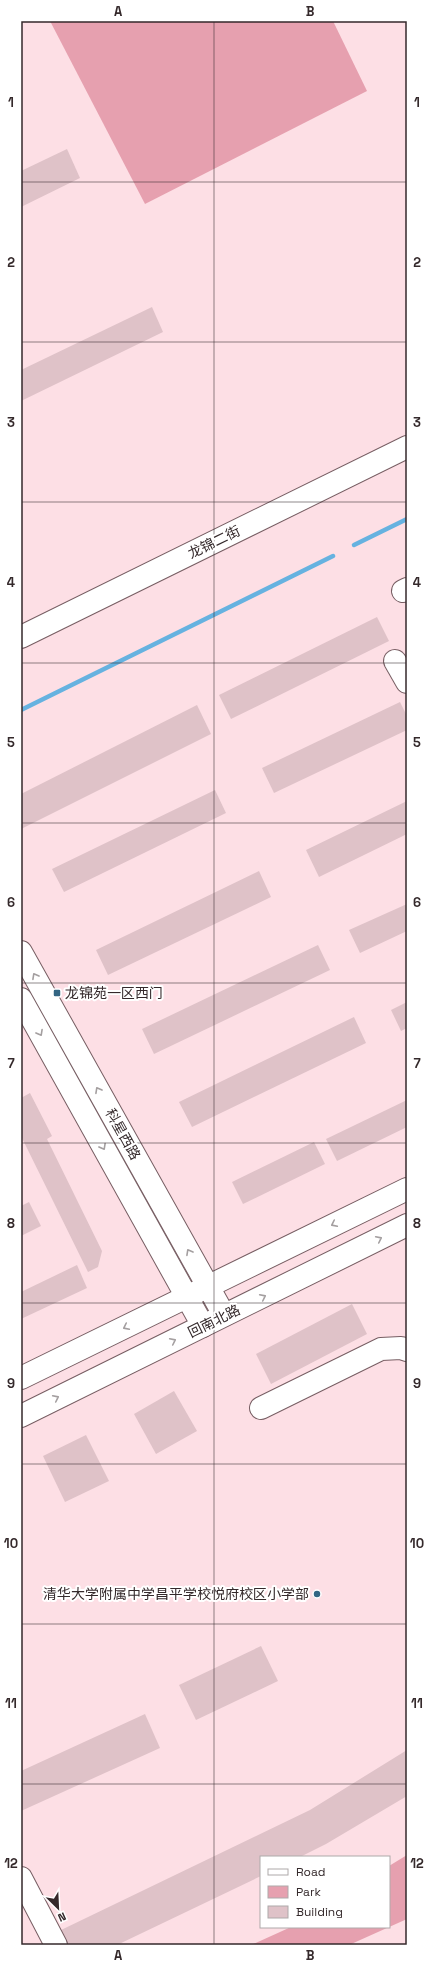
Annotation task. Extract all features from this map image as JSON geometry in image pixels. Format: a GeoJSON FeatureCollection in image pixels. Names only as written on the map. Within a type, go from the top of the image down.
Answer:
{"type":"FeatureCollection","features":[{"type":"Feature","properties":{"kind":"street","name":"龙锦二街"},"geometry":{"type":"LineString","coordinates":[[21,638],[407,447]]}},
{"type":"Feature","properties":{"kind":"street"},"geometry":{"type":"LineString","coordinates":[[395,661],[407,682]]}},
{"type":"Feature","properties":{"kind":"street","name":"科星西路"},"geometry":{"type":"LineString","coordinates":[[21,952],[224,1315]]}},
{"type":"Feature","properties":{"kind":"street","name":"科星西路"},"geometry":{"type":"LineString","coordinates":[[21,999],[203,1326]]}},
{"type":"Feature","properties":{"kind":"street"},"geometry":{"type":"LineString","coordinates":[[21,1378],[407,1189]]}},
{"type":"Feature","properties":{"kind":"street","name":"回南北路"},"geometry":{"type":"LineString","coordinates":[[21,1416],[407,1225]]}},
{"type":"Feature","properties":{"kind":"street"},"geometry":{"type":"LineString","coordinates":[[261,1408],[381,1348],[401,1348],[407,1350]]}},
{"type":"Feature","properties":{"kind":"street"},"geometry":{"type":"LineString","coordinates":[[21,1878],[56,1945]]}},
{"type":"Feature","properties":{"kind":"green space"},"geometry":{"type":"Polygon","coordinates":[[[50,21],[333,21],[367,91],[145,204],[50,21]]]}},
{"type":"Feature","properties":{"kind":"green space"},"geometry":{"type":"Polygon","coordinates":[[[407,1855],[407,1919],[390,1927],[390,1865],[407,1855]]]}},
{"type":"Feature","properties":{"kind":"green space"},"geometry":{"type":"Polygon","coordinates":[[[289,1928],[387,1928],[349,1945],[251,1945],[289,1928]]]}},
{"type":"Feature","properties":{"kind":"building"},"geometry":{"type":"Polygon","coordinates":[[[67,149],[80,178],[21,207],[21,171],[67,149]]]}},
{"type":"Feature","properties":{"kind":"building"},"geometry":{"type":"Polygon","coordinates":[[[152,307],[163,332],[21,401],[21,370],[152,307]]]}},
{"type":"Feature","properties":{"kind":"building"},"geometry":{"type":"Polygon","coordinates":[[[377,617],[389,641],[231,719],[219,695],[377,617]]]}},
{"type":"Feature","properties":{"kind":"building"},"geometry":{"type":"Polygon","coordinates":[[[400,702],[407,716],[407,730],[274,793],[262,768],[400,702]]]}},
{"type":"Feature","properties":{"kind":"building"},"geometry":{"type":"Polygon","coordinates":[[[197,705],[211,734],[21,829],[21,794],[197,705]]]}},
{"type":"Feature","properties":{"kind":"building"},"geometry":{"type":"Polygon","coordinates":[[[215,790],[226,813],[64,892],[52,869],[215,790]]]}},
{"type":"Feature","properties":{"kind":"building"},"geometry":{"type":"Polygon","coordinates":[[[407,801],[407,834],[319,877],[306,850],[407,801]]]}},
{"type":"Feature","properties":{"kind":"building"},"geometry":{"type":"Polygon","coordinates":[[[259,871],[271,897],[108,975],[96,950],[259,871]]]}},
{"type":"Feature","properties":{"kind":"building"},"geometry":{"type":"Polygon","coordinates":[[[407,904],[407,931],[360,953],[349,930],[407,904]]]}},
{"type":"Feature","properties":{"kind":"building"},"geometry":{"type":"Polygon","coordinates":[[[318,945],[330,970],[154,1054],[142,1029],[318,945]]]}},
{"type":"Feature","properties":{"kind":"building"},"geometry":{"type":"Polygon","coordinates":[[[407,1002],[407,1028],[401,1031],[391,1010],[407,1002]]]}},
{"type":"Feature","properties":{"kind":"building"},"geometry":{"type":"Polygon","coordinates":[[[354,1017],[366,1043],[192,1127],[179,1102],[354,1017]]]}},
{"type":"Feature","properties":{"kind":"building"},"geometry":{"type":"Polygon","coordinates":[[[30,1093],[52,1136],[47,1139],[102,1251],[98,1267],[88,1272],[21,1136],[21,1098],[30,1093]]]}},
{"type":"Feature","properties":{"kind":"building"},"geometry":{"type":"Polygon","coordinates":[[[407,1100],[407,1127],[337,1161],[326,1139],[407,1100]]]}},
{"type":"Feature","properties":{"kind":"building"},"geometry":{"type":"Polygon","coordinates":[[[314,1142],[325,1164],[243,1204],[232,1182],[314,1142]]]}},
{"type":"Feature","properties":{"kind":"building"},"geometry":{"type":"Polygon","coordinates":[[[29,1202],[41,1226],[21,1236],[21,1206],[29,1202]]]}},
{"type":"Feature","properties":{"kind":"building"},"geometry":{"type":"Polygon","coordinates":[[[77,1265],[87,1288],[21,1319],[21,1292],[77,1265]]]}},
{"type":"Feature","properties":{"kind":"building"},"geometry":{"type":"Polygon","coordinates":[[[352,1304],[367,1334],[271,1384],[256,1354],[352,1304]]]}},
{"type":"Feature","properties":{"kind":"building"},"geometry":{"type":"Polygon","coordinates":[[[174,1391],[197,1431],[156,1454],[134,1414],[174,1391]]]}},
{"type":"Feature","properties":{"kind":"building"},"geometry":{"type":"Polygon","coordinates":[[[86,1435],[109,1481],[65,1502],[43,1456],[86,1435]]]}},
{"type":"Feature","properties":{"kind":"building"},"geometry":{"type":"Polygon","coordinates":[[[261,1646],[278,1681],[196,1720],[179,1685],[261,1646]]]}},
{"type":"Feature","properties":{"kind":"building"},"geometry":{"type":"Polygon","coordinates":[[[145,1714],[160,1748],[21,1811],[21,1771],[145,1714]]]}},
{"type":"Feature","properties":{"kind":"building"},"geometry":{"type":"Polygon","coordinates":[[[407,1750],[407,1796],[326,1844],[302,1856],[260,1856],[260,1876],[117,1945],[66,1945],[59,1931],[310,1810],[407,1750]]]}},
{"type":"Feature","properties":{"kind":"waterway"},"geometry":{"type":"LineString","coordinates":[[354,545],[407,519]]}},
{"type":"Feature","properties":{"kind":"waterway"},"geometry":{"type":"LineString","coordinates":[[21,710],[333,556]]}},
{"type":"Feature","properties":{"kind":"place","name":"龙锦苑一区西门"},"geometry":{"type":"Point","coordinates":[57,993]}},
{"type":"Feature","properties":{"kind":"place","name":"清华大学附属中学昌平学校悦府校区小学部"},"geometry":{"type":"Point","coordinates":[317,1594]}}]}
